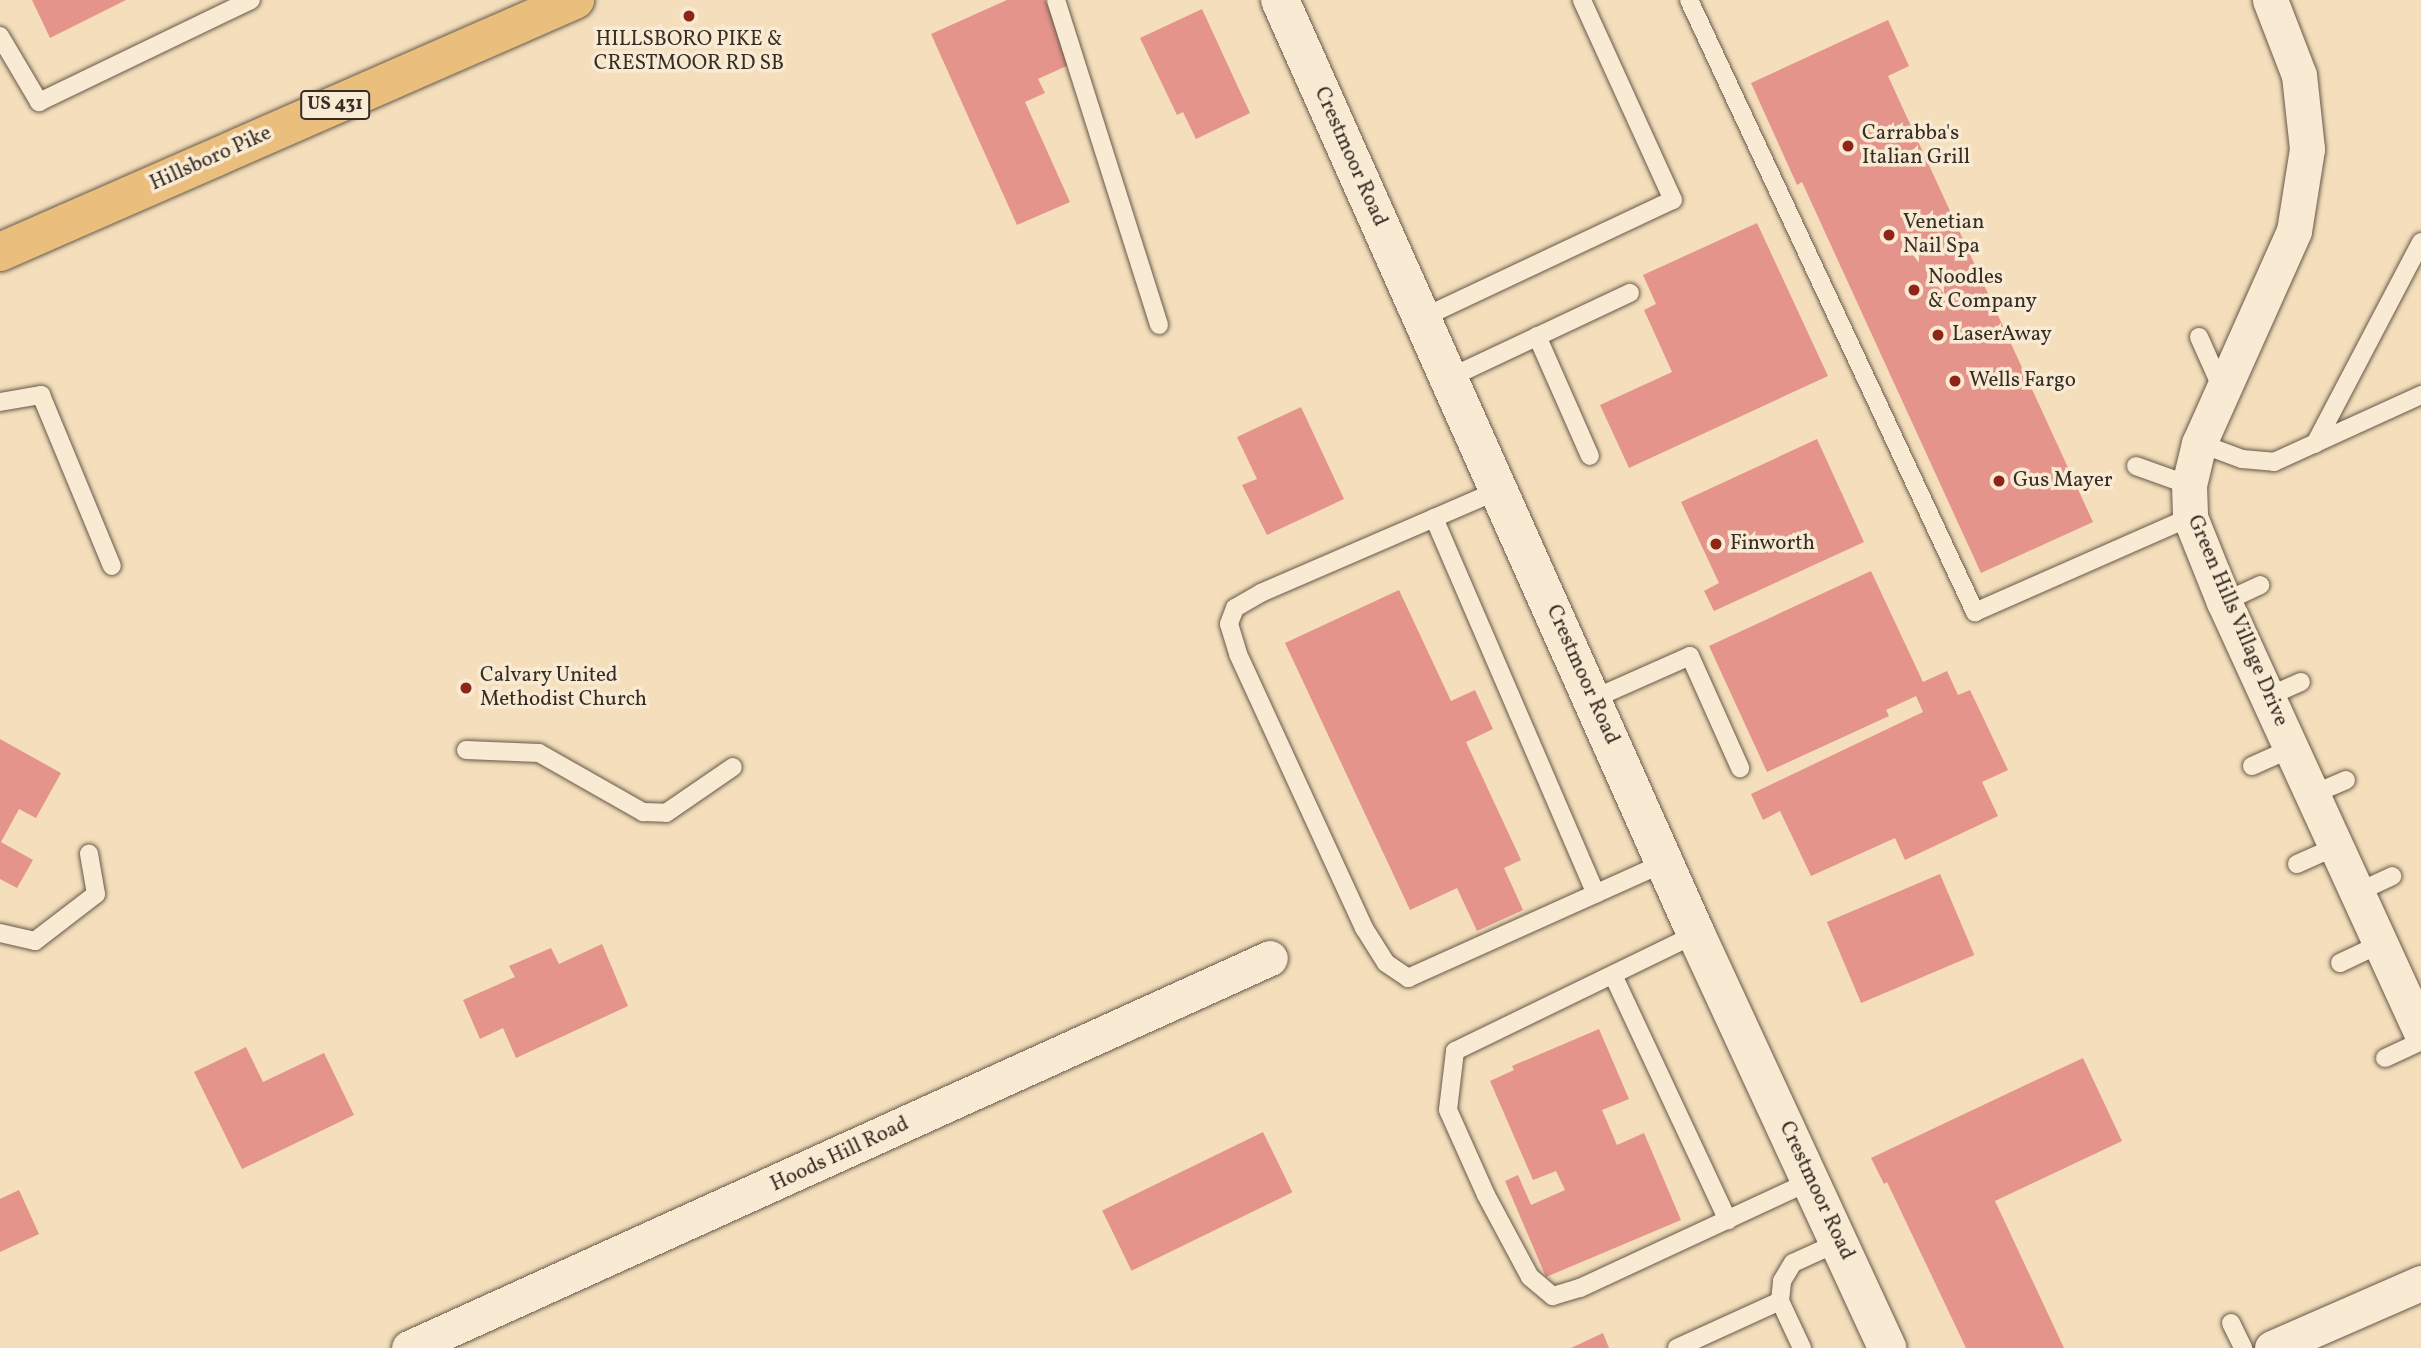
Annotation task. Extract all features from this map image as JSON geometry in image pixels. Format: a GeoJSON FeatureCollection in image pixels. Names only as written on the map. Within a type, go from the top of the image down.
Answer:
{"type":"FeatureCollection","features":[{"type":"Feature","properties":{"kind":"main road","name":"Hillsboro Pike"},"geometry":{"type":"LineString","coordinates":[[0,252],[575,0]]}},
{"type":"Feature","properties":{"kind":"street","name":"Crestmoor Road"},"geometry":{"type":"LineString","coordinates":[[1280,0],[1696,934],[1887,1348]]}},
{"type":"Feature","properties":{"kind":"street","name":"Green Hills Village Drive"},"geometry":{"type":"LineString","coordinates":[[2270,0],[2300,75],[2307,149],[2294,231],[2225,394],[2199,443],[2189,501],[2224,602],[2356,893],[2380,944],[2411,984],[2421,1032]]}},
{"type":"Feature","properties":{"kind":"street","name":"Hoods Hill Road"},"geometry":{"type":"LineString","coordinates":[[409,1348],[1270,958]]}},
{"type":"Feature","properties":{"kind":"street"},"geometry":{"type":"LineString","coordinates":[[2272,1348],[2317,1339],[2418,1291]]}},
{"type":"Feature","properties":{"kind":"lane"},"geometry":{"type":"LineString","coordinates":[[0,36],[39,103],[251,0]]}},
{"type":"Feature","properties":{"kind":"lane"},"geometry":{"type":"LineString","coordinates":[[1056,0],[1159,325]]}},
{"type":"Feature","properties":{"kind":"lane"},"geometry":{"type":"LineString","coordinates":[[1422,318],[1673,200],[1582,0]]}},
{"type":"Feature","properties":{"kind":"lane"},"geometry":{"type":"LineString","coordinates":[[1689,0],[1975,612],[2189,501],[2136,466]]}},
{"type":"Feature","properties":{"kind":"lane"},"geometry":{"type":"LineString","coordinates":[[2315,443],[2421,242]]}},
{"type":"Feature","properties":{"kind":"lane"},"geometry":{"type":"LineString","coordinates":[[1449,378],[1630,293]]}},
{"type":"Feature","properties":{"kind":"lane"},"geometry":{"type":"LineString","coordinates":[[1537,336],[1590,456]]}},
{"type":"Feature","properties":{"kind":"lane"},"geometry":{"type":"LineString","coordinates":[[2199,337],[2225,394]]}},
{"type":"Feature","properties":{"kind":"lane"},"geometry":{"type":"LineString","coordinates":[[0,402],[41,395],[111,566]]}},
{"type":"Feature","properties":{"kind":"lane"},"geometry":{"type":"LineString","coordinates":[[2199,443],[2261,464],[2421,396]]}},
{"type":"Feature","properties":{"kind":"lane"},"geometry":{"type":"LineString","coordinates":[[1499,490],[1261,593],[1236,608],[1228,624],[1238,654],[1364,928],[1386,963],[1408,978],[1666,862]]}},
{"type":"Feature","properties":{"kind":"lane"},"geometry":{"type":"LineString","coordinates":[[1434,518],[1596,894]]}},
{"type":"Feature","properties":{"kind":"lane"},"geometry":{"type":"LineString","coordinates":[[2224,602],[2260,585]]}},
{"type":"Feature","properties":{"kind":"lane"},"geometry":{"type":"LineString","coordinates":[[1593,699],[1690,656],[1740,768]]}},
{"type":"Feature","properties":{"kind":"lane"},"geometry":{"type":"LineString","coordinates":[[2267,698],[2301,682]]}},
{"type":"Feature","properties":{"kind":"lane"},"geometry":{"type":"LineString","coordinates":[[2252,766],[2290,749]]}},
{"type":"Feature","properties":{"kind":"lane"},"geometry":{"type":"LineString","coordinates":[[466,750],[539,753],[643,812],[666,813],[733,767]]}},
{"type":"Feature","properties":{"kind":"lane"},"geometry":{"type":"LineString","coordinates":[[2311,795],[2346,780]]}},
{"type":"Feature","properties":{"kind":"lane"},"geometry":{"type":"LineString","coordinates":[[2297,864],[2335,847]]}},
{"type":"Feature","properties":{"kind":"lane"},"geometry":{"type":"LineString","coordinates":[[0,933],[35,941],[96,894],[89,854]]}},
{"type":"Feature","properties":{"kind":"lane"},"geometry":{"type":"LineString","coordinates":[[2356,893],[2392,876]]}},
{"type":"Feature","properties":{"kind":"lane"},"geometry":{"type":"LineString","coordinates":[[1696,934],[1455,1051],[1448,1110],[1486,1195],[1530,1278],[1553,1296],[1580,1288],[1811,1181]]}},
{"type":"Feature","properties":{"kind":"lane"},"geometry":{"type":"LineString","coordinates":[[2340,963],[2380,944]]}},
{"type":"Feature","properties":{"kind":"lane"},"geometry":{"type":"LineString","coordinates":[[1613,975],[1728,1220]]}},
{"type":"Feature","properties":{"kind":"lane"},"geometry":{"type":"LineString","coordinates":[[2385,1058],[2421,1041]]}},
{"type":"Feature","properties":{"kind":"lane"},"geometry":{"type":"LineString","coordinates":[[1802,1348],[1780,1301],[1782,1280],[1793,1263],[1839,1242]]}},
{"type":"Feature","properties":{"kind":"lane"},"geometry":{"type":"LineString","coordinates":[[1676,1348],[1780,1301]]}},
{"type":"Feature","properties":{"kind":"lane"},"geometry":{"type":"LineString","coordinates":[[2231,1323],[2243,1348]]}},
{"type":"Feature","properties":{"kind":"building"},"geometry":{"type":"Polygon","coordinates":[[[32,0],[126,0],[50,38],[32,0]]]}},
{"type":"Feature","properties":{"kind":"building"},"geometry":{"type":"Polygon","coordinates":[[[1007,0],[1045,0],[1073,63],[1038,79],[1045,93],[1025,102],[1070,202],[1017,225],[931,34],[1007,0]]]}},
{"type":"Feature","properties":{"kind":"building"},"geometry":{"type":"Polygon","coordinates":[[[1202,9],[1250,113],[1196,139],[1183,112],[1177,115],[1140,38],[1202,9]]]}},
{"type":"Feature","properties":{"kind":"building"},"geometry":{"type":"Polygon","coordinates":[[[1888,20],[1909,66],[1888,76],[2093,522],[1981,573],[1802,182],[1797,185],[1751,83],[1888,20]]]}},
{"type":"Feature","properties":{"kind":"building"},"geometry":{"type":"Polygon","coordinates":[[[1757,223],[1828,376],[1629,468],[1600,405],[1672,372],[1644,310],[1656,304],[1643,275],[1757,223]]]}},
{"type":"Feature","properties":{"kind":"building"},"geometry":{"type":"Polygon","coordinates":[[[1301,407],[1344,499],[1267,535],[1242,485],[1257,479],[1237,437],[1301,407]]]}},
{"type":"Feature","properties":{"kind":"building"},"geometry":{"type":"Polygon","coordinates":[[[1817,439],[1864,542],[1714,611],[1704,591],[1719,583],[1681,502],[1817,439]]]}},
{"type":"Feature","properties":{"kind":"building"},"geometry":{"type":"Polygon","coordinates":[[[1871,571],[1923,682],[1947,671],[1958,695],[1970,690],[2008,770],[1982,782],[1998,816],[1905,860],[1895,838],[1811,876],[1780,811],[1763,820],[1751,794],[1923,712],[1916,696],[1886,710],[1889,716],[1767,772],[1709,646],[1871,571]]]}},
{"type":"Feature","properties":{"kind":"building"},"geometry":{"type":"Polygon","coordinates":[[[1399,590],[1451,701],[1475,690],[1493,729],[1466,742],[1521,860],[1504,868],[1523,910],[1477,931],[1457,888],[1410,910],[1285,643],[1399,590]]]}},
{"type":"Feature","properties":{"kind":"building"},"geometry":{"type":"Polygon","coordinates":[[[0,739],[61,773],[36,818],[19,809],[1,842],[33,860],[17,888],[0,879],[0,739]]]}},
{"type":"Feature","properties":{"kind":"building"},"geometry":{"type":"Polygon","coordinates":[[[1940,874],[1974,955],[1861,1003],[1827,922],[1940,874]]]}},
{"type":"Feature","properties":{"kind":"building"},"geometry":{"type":"Polygon","coordinates":[[[602,944],[628,1006],[516,1058],[503,1028],[480,1039],[463,1000],[515,977],[509,966],[551,948],[559,964],[602,944]]]}},
{"type":"Feature","properties":{"kind":"building"},"geometry":{"type":"Polygon","coordinates":[[[1599,1029],[1629,1099],[1602,1110],[1617,1145],[1644,1133],[1681,1220],[1546,1277],[1505,1181],[1518,1175],[1531,1205],[1565,1190],[1556,1171],[1533,1180],[1490,1081],[1514,1070],[1512,1066],[1599,1029]]]}},
{"type":"Feature","properties":{"kind":"building"},"geometry":{"type":"Polygon","coordinates":[[[246,1047],[263,1082],[324,1053],[354,1115],[242,1169],[194,1072],[246,1047]]]}},
{"type":"Feature","properties":{"kind":"building"},"geometry":{"type":"Polygon","coordinates":[[[2083,1058],[2122,1141],[1995,1201],[2064,1348],[1966,1348],[1887,1182],[1884,1184],[1871,1158],[2083,1058]]]}},
{"type":"Feature","properties":{"kind":"building"},"geometry":{"type":"Polygon","coordinates":[[[1263,1132],[1292,1192],[1131,1271],[1102,1210],[1263,1132]]]}},
{"type":"Feature","properties":{"kind":"building"},"geometry":{"type":"Polygon","coordinates":[[[19,1190],[39,1234],[0,1252],[0,1199],[19,1190]]]}},
{"type":"Feature","properties":{"kind":"building"},"geometry":{"type":"Polygon","coordinates":[[[1603,1333],[1609,1348],[1571,1348],[1603,1333]]]}},
{"type":"Feature","properties":{"kind":"place","name":"HILLSBORO PIKE & CRESTMOOR RD SB"},"geometry":{"type":"Point","coordinates":[689,16]}},
{"type":"Feature","properties":{"kind":"place","name":"Carrabba's Italian Grill"},"geometry":{"type":"Point","coordinates":[1848,146]}},
{"type":"Feature","properties":{"kind":"place","name":"Venetian Nail Spa"},"geometry":{"type":"Point","coordinates":[1889,235]}},
{"type":"Feature","properties":{"kind":"place","name":"Noodles & Company"},"geometry":{"type":"Point","coordinates":[1914,290]}},
{"type":"Feature","properties":{"kind":"place","name":"LaserAway"},"geometry":{"type":"Point","coordinates":[1938,335]}},
{"type":"Feature","properties":{"kind":"place","name":"Wells Fargo"},"geometry":{"type":"Point","coordinates":[1955,381]}},
{"type":"Feature","properties":{"kind":"place","name":"Gus Mayer"},"geometry":{"type":"Point","coordinates":[1999,481]}},
{"type":"Feature","properties":{"kind":"place","name":"Finworth"},"geometry":{"type":"Point","coordinates":[1716,544]}},
{"type":"Feature","properties":{"kind":"place","name":"Calvary United Methodist Church"},"geometry":{"type":"Point","coordinates":[466,688]}}]}
